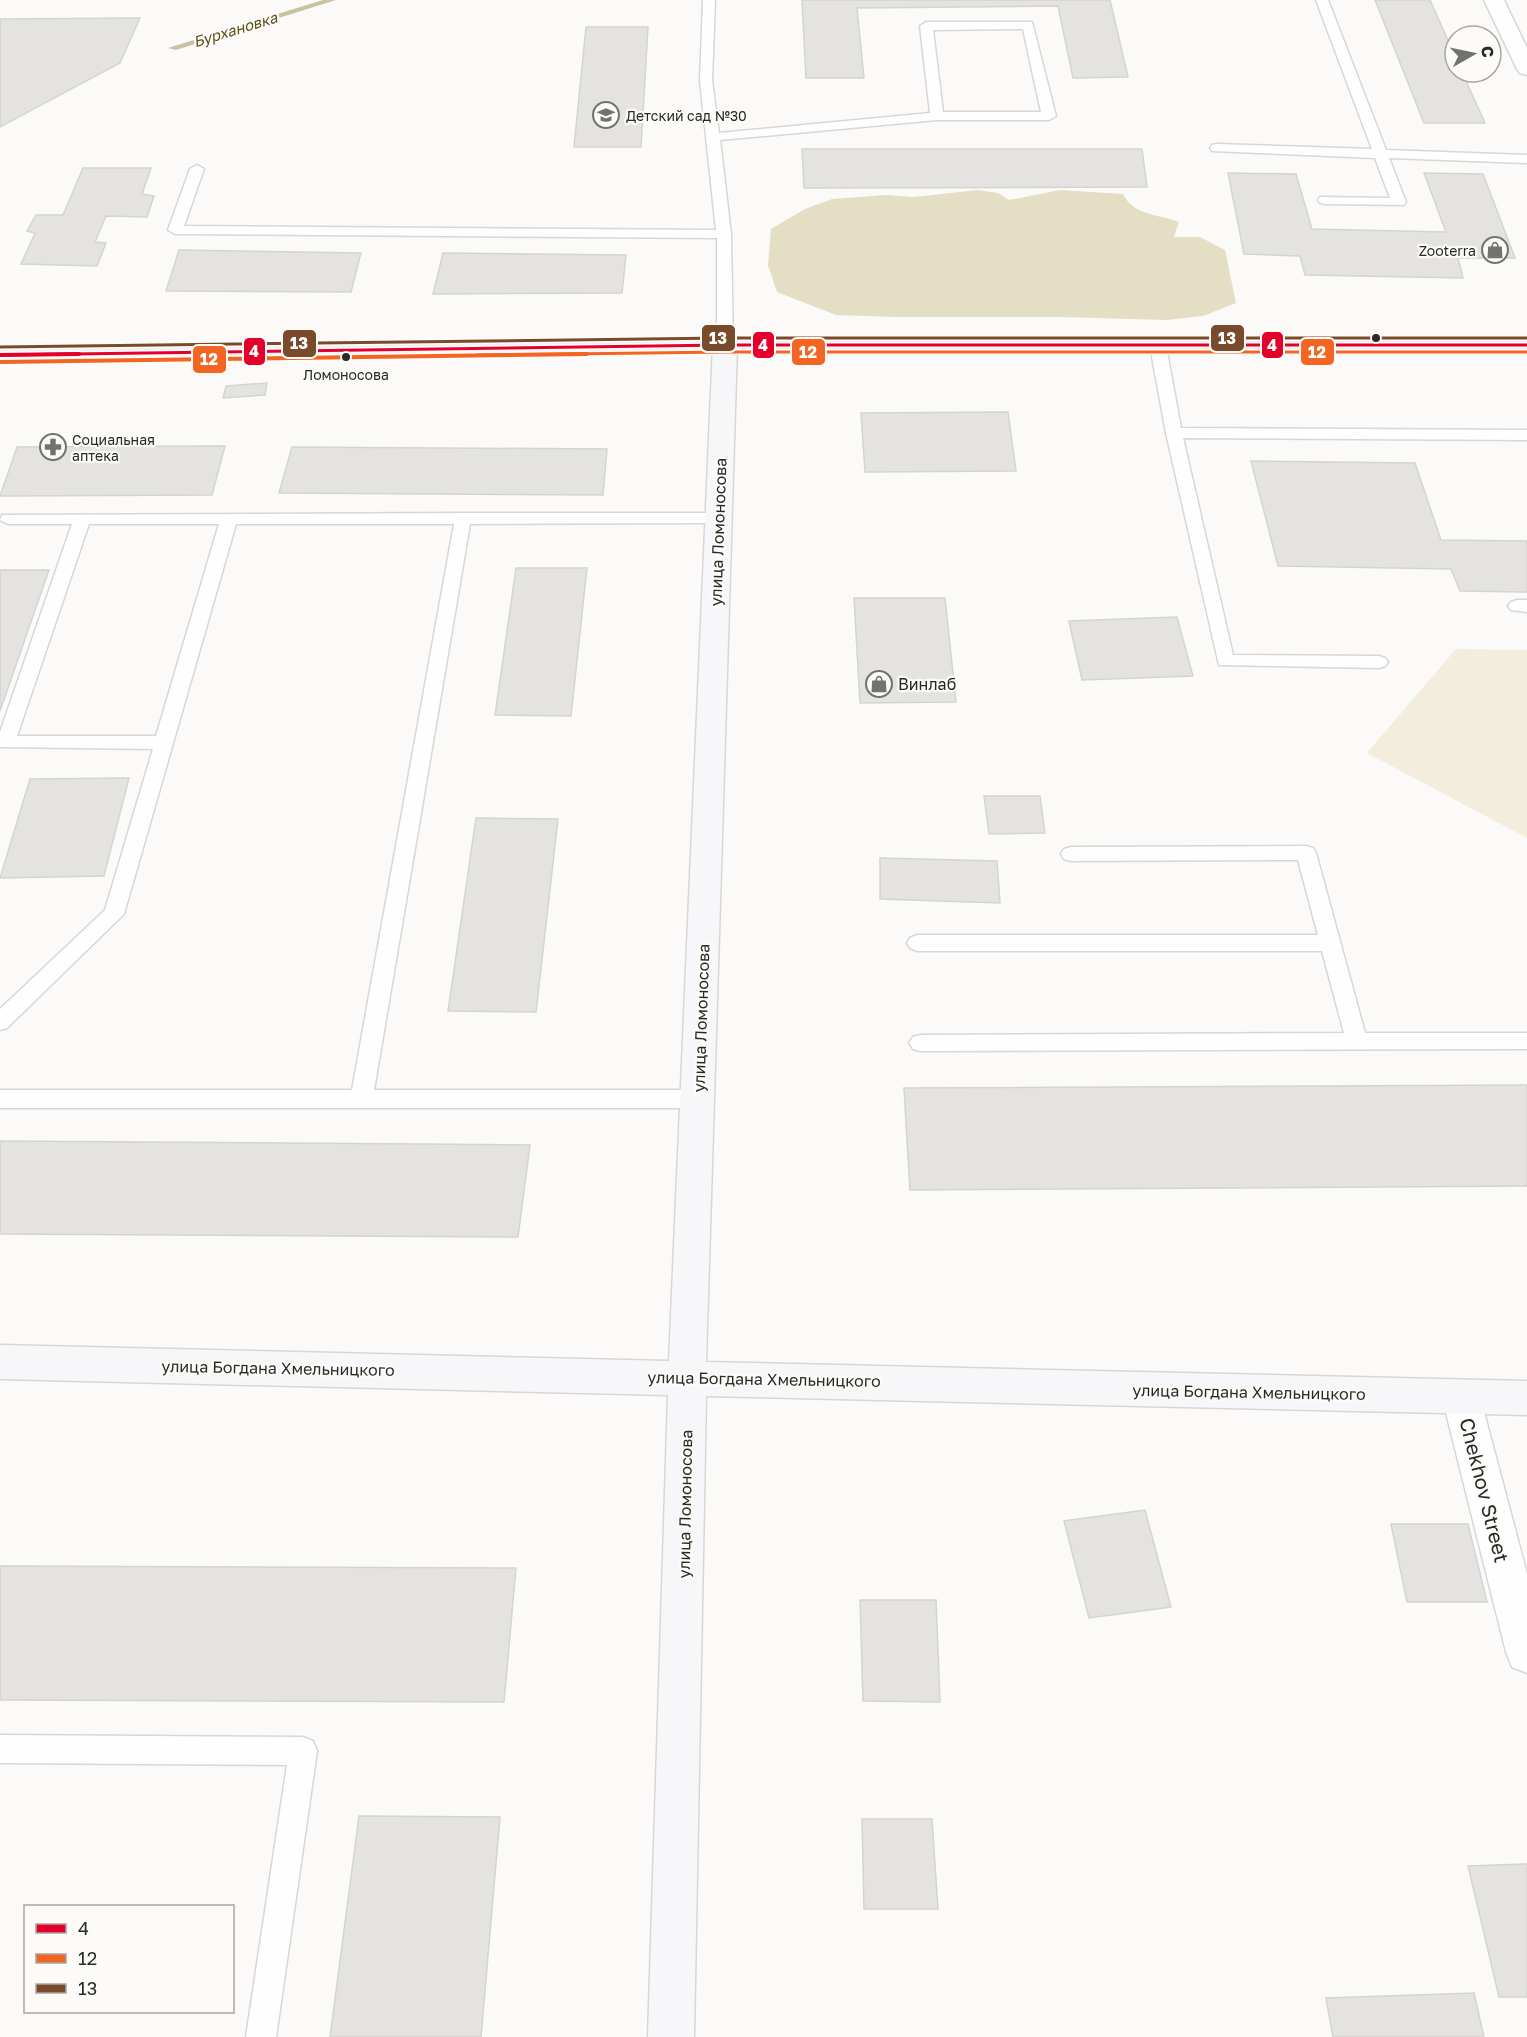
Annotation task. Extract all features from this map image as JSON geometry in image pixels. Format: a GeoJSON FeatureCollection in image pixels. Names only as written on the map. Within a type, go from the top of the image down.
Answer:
{"type":"FeatureCollection","features":[{"type":"Feature","properties":{"kind":"main road"},"geometry":{"type":"LineString","coordinates":[[0,355],[725,345],[1527,345]]}},
{"type":"Feature","properties":{"kind":"street"},"geometry":{"type":"LineString","coordinates":[[1494,0],[1527,69]]}},
{"type":"Feature","properties":{"kind":"street","name":"улица Ломоносова"},"geometry":{"type":"LineString","coordinates":[[671,2037],[687,1377],[725,345]]}},
{"type":"Feature","properties":{"kind":"street","name":"улица Богдана Хмельницкого"},"geometry":{"type":"LineString","coordinates":[[0,1362],[1527,1398]]}},
{"type":"Feature","properties":{"kind":"street","name":"Chekhov Street"},"geometry":{"type":"LineString","coordinates":[[1461,1397],[1527,1652]]}},
{"type":"Feature","properties":{"kind":"lane","name":"улица Ломоносова"},"geometry":{"type":"LineString","coordinates":[[709,0],[706,80],[724,234],[725,345]]}},
{"type":"Feature","properties":{"kind":"lane"},"geometry":{"type":"LineString","coordinates":[[1322,0],[1399,202],[1325,200]]}},
{"type":"Feature","properties":{"kind":"lane"},"geometry":{"type":"LineString","coordinates":[[714,137],[937,116],[1049,116],[1028,25],[926,26],[937,116]]}},
{"type":"Feature","properties":{"kind":"lane"},"geometry":{"type":"LineString","coordinates":[[1217,148],[1527,159]]}},
{"type":"Feature","properties":{"kind":"lane"},"geometry":{"type":"LineString","coordinates":[[197,170],[175,230],[724,234]]}},
{"type":"Feature","properties":{"kind":"lane"},"geometry":{"type":"LineString","coordinates":[[1158,346],[1174,433],[1225,661],[1379,662]]}},
{"type":"Feature","properties":{"kind":"lane"},"geometry":{"type":"LineString","coordinates":[[1174,433],[1527,435]]}},
{"type":"Feature","properties":{"kind":"lane"},"geometry":{"type":"LineString","coordinates":[[360,1100],[463,518]]}},
{"type":"Feature","properties":{"kind":"lane"},"geometry":{"type":"LineString","coordinates":[[8,519],[718,518]]}},
{"type":"Feature","properties":{"kind":"lane"},"geometry":{"type":"LineString","coordinates":[[82,519],[6,742],[164,743]]}},
{"type":"Feature","properties":{"kind":"lane"},"geometry":{"type":"LineString","coordinates":[[0,1022],[114,914],[229,519]]}},
{"type":"Feature","properties":{"kind":"lane"},"geometry":{"type":"LineString","coordinates":[[1071,854],[1306,853],[1357,1041]]}},
{"type":"Feature","properties":{"kind":"lane"},"geometry":{"type":"LineString","coordinates":[[917,943],[1330,943]]}},
{"type":"Feature","properties":{"kind":"lane"},"geometry":{"type":"LineString","coordinates":[[920,1043],[1527,1041]]}},
{"type":"Feature","properties":{"kind":"lane"},"geometry":{"type":"LineString","coordinates":[[0,1100],[698,1099]]}},
{"type":"Feature","properties":{"kind":"lane"},"geometry":{"type":"LineString","coordinates":[[0,1749],[303,1751],[261,2037]]}},
{"type":"Feature","properties":{"kind":"shaded area"},"geometry":{"type":"Polygon","coordinates":[[[978,190],[998,193],[1009,200],[1060,190],[1123,194],[1134,207],[1140,210],[1179,222],[1174,237],[1200,237],[1225,250],[1236,303],[1203,316],[1167,320],[1060,317],[896,317],[836,315],[777,292],[768,265],[771,229],[805,209],[832,199],[886,195],[914,197],[978,190]]]}},
{"type":"Feature","properties":{"kind":"shaded area"},"geometry":{"type":"Polygon","coordinates":[[[1456,649],[1527,650],[1527,838],[1367,753],[1456,649]]]}},
{"type":"Feature","properties":{"kind":"building"},"geometry":{"type":"Polygon","coordinates":[[[802,0],[1110,0],[1128,77],[1073,78],[1058,6],[857,8],[864,78],[806,78],[802,0]]]}},
{"type":"Feature","properties":{"kind":"building"},"geometry":{"type":"Polygon","coordinates":[[[1375,0],[1430,0],[1443,29],[1443,84],[1467,84],[1485,123],[1424,123],[1375,0]]]}},
{"type":"Feature","properties":{"kind":"building"},"geometry":{"type":"Polygon","coordinates":[[[140,18],[120,63],[0,127],[0,19],[140,18]]]}},
{"type":"Feature","properties":{"kind":"building"},"geometry":{"type":"Polygon","coordinates":[[[586,27],[648,27],[641,147],[574,147],[586,27]]]}},
{"type":"Feature","properties":{"kind":"building"},"geometry":{"type":"Polygon","coordinates":[[[802,149],[1142,149],[1147,187],[804,188],[802,149]]]}},
{"type":"Feature","properties":{"kind":"building"},"geometry":{"type":"Polygon","coordinates":[[[83,168],[151,168],[142,194],[154,196],[147,217],[106,216],[95,242],[106,243],[97,266],[21,264],[35,233],[27,231],[36,215],[63,215],[83,168]]]}},
{"type":"Feature","properties":{"kind":"building"},"geometry":{"type":"Polygon","coordinates":[[[1228,173],[1296,174],[1312,229],[1446,232],[1424,173],[1483,174],[1515,258],[1458,258],[1463,278],[1305,275],[1300,256],[1244,254],[1228,173]]]}},
{"type":"Feature","properties":{"kind":"building"},"geometry":{"type":"Polygon","coordinates":[[[179,250],[361,253],[351,292],[166,291],[179,250]]]}},
{"type":"Feature","properties":{"kind":"building"},"geometry":{"type":"Polygon","coordinates":[[[443,253],[626,255],[622,293],[433,294],[443,253]]]}},
{"type":"Feature","properties":{"kind":"building"},"geometry":{"type":"Polygon","coordinates":[[[267,383],[265,395],[223,398],[226,386],[267,383]]]}},
{"type":"Feature","properties":{"kind":"building"},"geometry":{"type":"Polygon","coordinates":[[[1008,412],[1016,471],[865,472],[861,413],[1008,412]]]}},
{"type":"Feature","properties":{"kind":"building"},"geometry":{"type":"Polygon","coordinates":[[[225,446],[212,495],[0,496],[17,447],[225,446]]]}},
{"type":"Feature","properties":{"kind":"building"},"geometry":{"type":"Polygon","coordinates":[[[292,447],[607,449],[603,495],[279,493],[292,447]]]}},
{"type":"Feature","properties":{"kind":"building"},"geometry":{"type":"Polygon","coordinates":[[[1251,461],[1415,463],[1441,540],[1527,541],[1527,592],[1460,591],[1451,569],[1278,566],[1251,461]]]}},
{"type":"Feature","properties":{"kind":"building"},"geometry":{"type":"Polygon","coordinates":[[[516,568],[587,568],[571,716],[495,715],[516,568]]]}},
{"type":"Feature","properties":{"kind":"building"},"geometry":{"type":"Polygon","coordinates":[[[0,570],[49,570],[0,711],[0,570]]]}},
{"type":"Feature","properties":{"kind":"building"},"geometry":{"type":"Polygon","coordinates":[[[854,598],[945,598],[956,702],[860,703],[854,598]]]}},
{"type":"Feature","properties":{"kind":"building"},"geometry":{"type":"Polygon","coordinates":[[[1177,617],[1193,676],[1082,680],[1069,621],[1177,617]]]}},
{"type":"Feature","properties":{"kind":"building"},"geometry":{"type":"Polygon","coordinates":[[[129,778],[104,876],[0,878],[30,779],[129,778]]]}},
{"type":"Feature","properties":{"kind":"building"},"geometry":{"type":"Polygon","coordinates":[[[984,796],[1040,796],[1045,833],[989,834],[984,796]]]}},
{"type":"Feature","properties":{"kind":"building"},"geometry":{"type":"Polygon","coordinates":[[[476,818],[558,819],[536,1012],[448,1011],[476,818]]]}},
{"type":"Feature","properties":{"kind":"building"},"geometry":{"type":"Polygon","coordinates":[[[880,858],[997,861],[1000,903],[880,899],[880,858]]]}},
{"type":"Feature","properties":{"kind":"building"},"geometry":{"type":"Polygon","coordinates":[[[1527,1085],[1527,1186],[910,1190],[904,1088],[1527,1085]]]}},
{"type":"Feature","properties":{"kind":"building"},"geometry":{"type":"Polygon","coordinates":[[[0,1141],[530,1145],[518,1237],[0,1234],[0,1141]]]}},
{"type":"Feature","properties":{"kind":"building"},"geometry":{"type":"Polygon","coordinates":[[[1145,1510],[1171,1607],[1089,1618],[1064,1521],[1145,1510]]]}},
{"type":"Feature","properties":{"kind":"building"},"geometry":{"type":"Polygon","coordinates":[[[1391,1524],[1468,1524],[1487,1602],[1407,1602],[1391,1524]]]}},
{"type":"Feature","properties":{"kind":"building"},"geometry":{"type":"Polygon","coordinates":[[[0,1566],[516,1568],[504,1702],[0,1700],[0,1566]]]}},
{"type":"Feature","properties":{"kind":"building"},"geometry":{"type":"Polygon","coordinates":[[[860,1600],[936,1600],[940,1702],[863,1701],[860,1600]]]}},
{"type":"Feature","properties":{"kind":"building"},"geometry":{"type":"Polygon","coordinates":[[[359,1816],[500,1817],[481,2037],[330,2037],[359,1816]]]}},
{"type":"Feature","properties":{"kind":"building"},"geometry":{"type":"Polygon","coordinates":[[[862,1819],[932,1819],[938,1909],[864,1909],[862,1819]]]}},
{"type":"Feature","properties":{"kind":"building"},"geometry":{"type":"Polygon","coordinates":[[[1527,1864],[1527,1997],[1499,1997],[1468,1866],[1527,1864]]]}},
{"type":"Feature","properties":{"kind":"building"},"geometry":{"type":"Polygon","coordinates":[[[1474,1993],[1484,2037],[1333,2037],[1326,1998],[1474,1993]]]}},
{"type":"Feature","properties":{"kind":"waterway","name":"Бурхановка"},"geometry":{"type":"LineString","coordinates":[[173,48],[332,0]]}},
{"type":"Feature","properties":{"kind":"transit line","name":"13"},"geometry":{"type":"LineString","coordinates":[[0,347],[725,338],[1527,338]]}},
{"type":"Feature","properties":{"kind":"transit line","name":"4"},"geometry":{"type":"LineString","coordinates":[[0,355],[725,345],[1527,345]]}},
{"type":"Feature","properties":{"kind":"transit line","name":"12"},"geometry":{"type":"LineString","coordinates":[[0,362],[725,352],[1527,352]]}},
{"type":"Feature","properties":{"kind":"place","name":"Детский сад №30"},"geometry":{"type":"Point","coordinates":[606,115]}},
{"type":"Feature","properties":{"kind":"place","name":"Zooterra"},"geometry":{"type":"Point","coordinates":[1495,250]}},
{"type":"Feature","properties":{"kind":"place","name":"Ломоносова"},"geometry":{"type":"Point","coordinates":[346,357]}},
{"type":"Feature","properties":{"kind":"place","name":"Социальная аптека"},"geometry":{"type":"Point","coordinates":[53,447]}},
{"type":"Feature","properties":{"kind":"place","name":"Винлаб"},"geometry":{"type":"Point","coordinates":[879,684]}}]}
